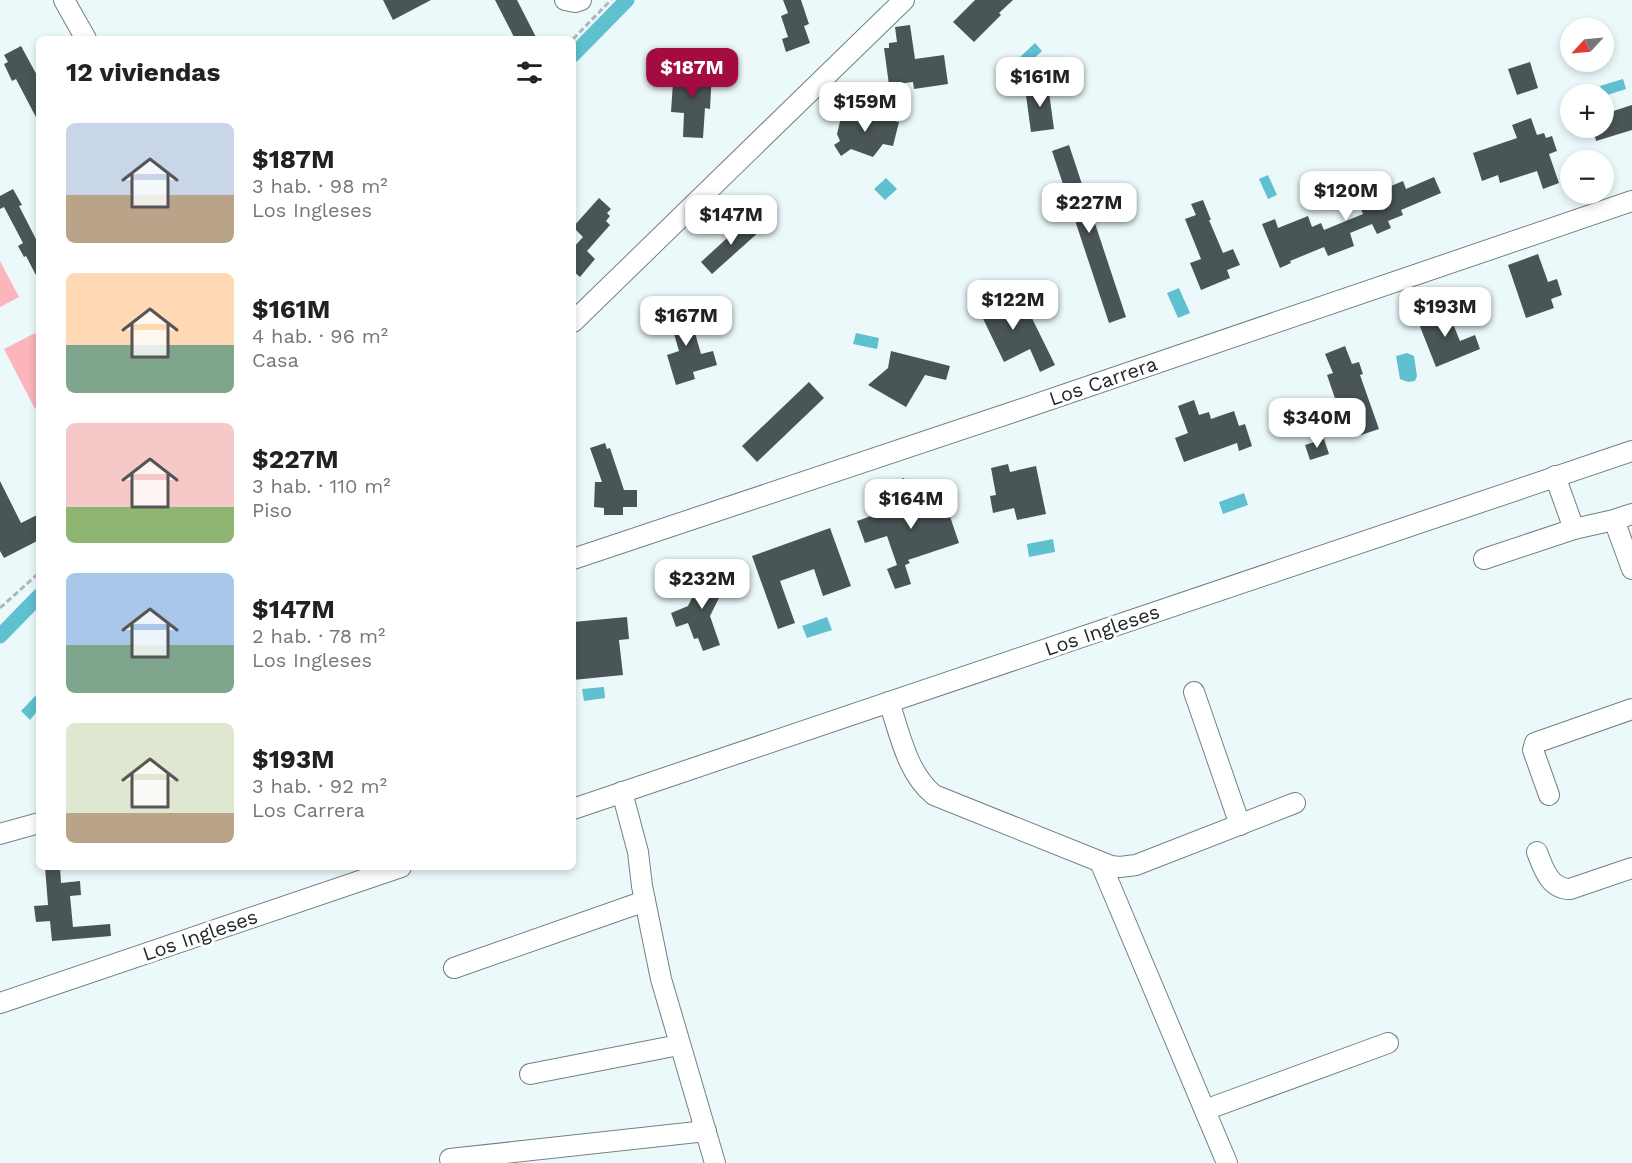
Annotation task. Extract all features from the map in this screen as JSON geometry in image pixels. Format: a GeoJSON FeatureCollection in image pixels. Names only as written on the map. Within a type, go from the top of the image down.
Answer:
{"type":"FeatureCollection","features":[{"type":"Feature","properties":{"kind":"street"},"geometry":{"type":"LineString","coordinates":[[64,0],[84,36]]}},
{"type":"Feature","properties":{"kind":"street"},"geometry":{"type":"LineString","coordinates":[[565,0],[575,2],[581,0]]}},
{"type":"Feature","properties":{"kind":"street"},"geometry":{"type":"LineString","coordinates":[[576,319],[904,0]]}},
{"type":"Feature","properties":{"kind":"street","name":"Los Carrera"},"geometry":{"type":"LineString","coordinates":[[576,558],[1632,201]]}},
{"type":"Feature","properties":{"kind":"street","name":"Los Ingleses"},"geometry":{"type":"LineString","coordinates":[[576,808],[1632,451]]}},
{"type":"Feature","properties":{"kind":"street"},"geometry":{"type":"LineString","coordinates":[[1555,476],[1574,529]]}},
{"type":"Feature","properties":{"kind":"street"},"geometry":{"type":"LineString","coordinates":[[1484,559],[1574,529],[1623,517],[1632,569]]}},
{"type":"Feature","properties":{"kind":"street"},"geometry":{"type":"LineString","coordinates":[[1194,692],[1240,825]]}},
{"type":"Feature","properties":{"kind":"street"},"geometry":{"type":"LineString","coordinates":[[889,702],[911,767],[921,783],[934,795],[1101,864],[1120,867],[1136,865],[1295,803]]}},
{"type":"Feature","properties":{"kind":"street"},"geometry":{"type":"LineString","coordinates":[[1549,795],[1533,750],[1534,745],[1632,709]]}},
{"type":"Feature","properties":{"kind":"street"},"geometry":{"type":"LineString","coordinates":[[622,792],[638,852],[645,901],[661,979],[715,1163]]}},
{"type":"Feature","properties":{"kind":"street"},"geometry":{"type":"LineString","coordinates":[[0,834],[36,824]]}},
{"type":"Feature","properties":{"kind":"street"},"geometry":{"type":"LineString","coordinates":[[1537,852],[1548,877],[1563,889],[1570,889],[1632,868]]}},
{"type":"Feature","properties":{"kind":"street"},"geometry":{"type":"LineString","coordinates":[[1101,864],[1227,1163]]}},
{"type":"Feature","properties":{"kind":"street","name":"Los Ingleses"},"geometry":{"type":"LineString","coordinates":[[0,1003],[391,870]]}},
{"type":"Feature","properties":{"kind":"street"},"geometry":{"type":"LineString","coordinates":[[454,968],[645,901]]}},
{"type":"Feature","properties":{"kind":"street"},"geometry":{"type":"LineString","coordinates":[[1205,1110],[1388,1043]]}},
{"type":"Feature","properties":{"kind":"street"},"geometry":{"type":"LineString","coordinates":[[531,1074],[679,1045]]}},
{"type":"Feature","properties":{"kind":"street"},"geometry":{"type":"LineString","coordinates":[[450,1159],[706,1131]]}},
{"type":"Feature","properties":{"kind":"path"},"geometry":{"type":"LineString","coordinates":[[576,36],[611,0]]}},
{"type":"Feature","properties":{"kind":"path"},"geometry":{"type":"LineString","coordinates":[[0,608],[36,576]]}},
{"type":"Feature","properties":{"kind":"shaded area"},"geometry":{"type":"Polygon","coordinates":[[[0,261],[19,297],[0,307],[0,261]]]}},
{"type":"Feature","properties":{"kind":"shaded area"},"geometry":{"type":"Polygon","coordinates":[[[35,333],[35,409],[4,349],[35,333]]]}},
{"type":"Feature","properties":{"kind":"water"},"geometry":{"type":"Polygon","coordinates":[[[1035,43],[1042,51],[1027,65],[1021,65],[1019,58],[1035,43]]]}},
{"type":"Feature","properties":{"kind":"water"},"geometry":{"type":"Polygon","coordinates":[[[1623,79],[1626,89],[1614,93],[1614,84],[1607,84],[1623,79]]]}},
{"type":"Feature","properties":{"kind":"water"},"geometry":{"type":"Polygon","coordinates":[[[1268,175],[1277,195],[1268,199],[1259,179],[1268,175]]]}},
{"type":"Feature","properties":{"kind":"water"},"geometry":{"type":"Polygon","coordinates":[[[886,178],[897,189],[885,200],[874,189],[886,178]]]}},
{"type":"Feature","properties":{"kind":"water"},"geometry":{"type":"Polygon","coordinates":[[[1179,288],[1190,313],[1178,318],[1167,293],[1179,288]]]}},
{"type":"Feature","properties":{"kind":"water"},"geometry":{"type":"Polygon","coordinates":[[[856,333],[879,338],[877,349],[853,344],[856,333]]]}},
{"type":"Feature","properties":{"kind":"water"},"geometry":{"type":"Polygon","coordinates":[[[1407,353],[1414,356],[1417,376],[1415,381],[1408,382],[1400,379],[1396,356],[1407,353]]]}},
{"type":"Feature","properties":{"kind":"water"},"geometry":{"type":"Polygon","coordinates":[[[1244,493],[1248,505],[1223,514],[1219,502],[1244,493]]]}},
{"type":"Feature","properties":{"kind":"water"},"geometry":{"type":"Polygon","coordinates":[[[1053,539],[1055,552],[1029,557],[1027,544],[1053,539]]]}},
{"type":"Feature","properties":{"kind":"water"},"geometry":{"type":"Polygon","coordinates":[[[827,617],[832,630],[807,638],[802,626],[827,617]]]}},
{"type":"Feature","properties":{"kind":"water"},"geometry":{"type":"Polygon","coordinates":[[[604,687],[605,698],[584,701],[582,689],[604,687]]]}},
{"type":"Feature","properties":{"kind":"water"},"geometry":{"type":"Polygon","coordinates":[[[36,695],[36,713],[30,720],[21,711],[36,695]]]}},
{"type":"Feature","properties":{"kind":"building"},"geometry":{"type":"Polygon","coordinates":[[[383,0],[431,0],[393,20],[383,0]]]}},
{"type":"Feature","properties":{"kind":"building"},"geometry":{"type":"Polygon","coordinates":[[[495,0],[517,0],[535,36],[513,36],[495,0]]]}},
{"type":"Feature","properties":{"kind":"building"},"geometry":{"type":"Polygon","coordinates":[[[783,0],[801,0],[809,24],[804,26],[810,43],[786,52],[782,39],[788,37],[781,16],[788,13],[783,0]]]}},
{"type":"Feature","properties":{"kind":"building"},"geometry":{"type":"Polygon","coordinates":[[[975,0],[1013,0],[974,42],[953,22],[975,0]]]}},
{"type":"Feature","properties":{"kind":"building"},"geometry":{"type":"Polygon","coordinates":[[[910,25],[915,59],[944,55],[948,84],[914,89],[913,82],[889,85],[884,48],[889,48],[889,43],[897,42],[895,27],[910,25]]]}},
{"type":"Feature","properties":{"kind":"building"},"geometry":{"type":"Polygon","coordinates":[[[21,46],[36,74],[36,117],[16,79],[12,81],[4,64],[8,62],[4,55],[21,46]]]}},
{"type":"Feature","properties":{"kind":"building"},"geometry":{"type":"Polygon","coordinates":[[[1530,62],[1538,88],[1517,95],[1508,69],[1530,62]]]}},
{"type":"Feature","properties":{"kind":"building"},"geometry":{"type":"Polygon","coordinates":[[[674,68],[712,71],[710,109],[705,108],[703,138],[683,137],[684,113],[671,112],[674,68]]]}},
{"type":"Feature","properties":{"kind":"building"},"geometry":{"type":"Polygon","coordinates":[[[1048,85],[1054,129],[1031,132],[1025,88],[1048,85]]]}},
{"type":"Feature","properties":{"kind":"building"},"geometry":{"type":"Polygon","coordinates":[[[1632,105],[1632,130],[1614,136],[1614,111],[1632,105]]]}},
{"type":"Feature","properties":{"kind":"building"},"geometry":{"type":"Polygon","coordinates":[[[843,109],[882,120],[883,118],[899,122],[893,146],[883,144],[873,157],[851,149],[841,156],[834,145],[840,141],[837,134],[843,109]]]}},
{"type":"Feature","properties":{"kind":"building"},"geometry":{"type":"Polygon","coordinates":[[[1531,118],[1537,135],[1544,133],[1546,138],[1552,136],[1557,151],[1549,154],[1559,183],[1543,189],[1537,171],[1500,183],[1498,175],[1482,181],[1473,153],[1517,138],[1512,125],[1531,118]]]}},
{"type":"Feature","properties":{"kind":"building"},"geometry":{"type":"Polygon","coordinates":[[[1069,145],[1126,317],[1109,323],[1052,151],[1069,145]]]}},
{"type":"Feature","properties":{"kind":"building"},"geometry":{"type":"Polygon","coordinates":[[[1434,177],[1441,193],[1401,210],[1403,215],[1388,221],[1391,228],[1377,234],[1372,224],[1350,233],[1354,246],[1328,256],[1324,247],[1290,261],[1291,263],[1280,268],[1262,224],[1275,219],[1278,228],[1308,216],[1312,227],[1321,223],[1324,230],[1363,214],[1359,204],[1365,202],[1360,190],[1374,184],[1377,192],[1403,181],[1406,189],[1434,177]]]}},
{"type":"Feature","properties":{"kind":"building"},"geometry":{"type":"Polygon","coordinates":[[[13,189],[22,205],[19,206],[36,239],[36,275],[18,246],[23,243],[4,207],[0,209],[0,196],[13,189]]]}},
{"type":"Feature","properties":{"kind":"building"},"geometry":{"type":"Polygon","coordinates":[[[599,198],[611,209],[607,213],[610,216],[606,221],[610,225],[587,251],[595,259],[580,277],[576,274],[576,245],[583,237],[576,230],[576,224],[599,198]]]}},
{"type":"Feature","properties":{"kind":"building"},"geometry":{"type":"Polygon","coordinates":[[[1203,200],[1223,253],[1233,249],[1240,265],[1227,270],[1230,278],[1201,290],[1190,263],[1201,259],[1185,219],[1196,215],[1191,204],[1203,200]]]}},
{"type":"Feature","properties":{"kind":"building"},"geometry":{"type":"Polygon","coordinates":[[[749,218],[760,231],[712,274],[701,262],[749,218]]]}},
{"type":"Feature","properties":{"kind":"building"},"geometry":{"type":"Polygon","coordinates":[[[1538,254],[1548,282],[1557,279],[1562,295],[1551,299],[1554,308],[1526,318],[1508,265],[1538,254]]]}},
{"type":"Feature","properties":{"kind":"building"},"geometry":{"type":"Polygon","coordinates":[[[988,289],[1001,315],[1025,304],[1055,365],[1040,372],[1030,349],[1004,362],[972,296],[988,289]]]}},
{"type":"Feature","properties":{"kind":"building"},"geometry":{"type":"Polygon","coordinates":[[[687,305],[701,354],[713,351],[717,365],[693,372],[695,379],[676,385],[667,355],[679,351],[672,327],[666,329],[661,313],[687,305]]]}},
{"type":"Feature","properties":{"kind":"building"},"geometry":{"type":"Polygon","coordinates":[[[1446,307],[1460,341],[1475,335],[1480,349],[1436,367],[1417,319],[1446,307]]]}},
{"type":"Feature","properties":{"kind":"building"},"geometry":{"type":"Polygon","coordinates":[[[1345,346],[1352,364],[1359,362],[1363,374],[1360,375],[1379,429],[1355,437],[1343,405],[1338,407],[1327,375],[1333,373],[1325,354],[1345,346]]]}},
{"type":"Feature","properties":{"kind":"building"},"geometry":{"type":"Polygon","coordinates":[[[891,351],[950,366],[946,380],[925,375],[906,407],[868,385],[888,368],[891,351]]]}},
{"type":"Feature","properties":{"kind":"building"},"geometry":{"type":"Polygon","coordinates":[[[809,382],[824,398],[757,462],[742,446],[809,382]]]}},
{"type":"Feature","properties":{"kind":"building"},"geometry":{"type":"Polygon","coordinates":[[[1194,400],[1199,415],[1209,412],[1211,419],[1234,411],[1239,426],[1245,424],[1252,446],[1239,451],[1237,443],[1184,462],[1175,438],[1188,433],[1178,406],[1194,400]]]}},
{"type":"Feature","properties":{"kind":"building"},"geometry":{"type":"Polygon","coordinates":[[[1324,439],[1329,454],[1310,460],[1305,445],[1324,439]]]}},
{"type":"Feature","properties":{"kind":"building"},"geometry":{"type":"Polygon","coordinates":[[[605,443],[607,449],[610,448],[624,490],[637,490],[637,507],[623,507],[623,515],[604,515],[604,508],[594,507],[595,482],[602,482],[590,448],[605,443]]]}},
{"type":"Feature","properties":{"kind":"building"},"geometry":{"type":"Polygon","coordinates":[[[1008,464],[1010,472],[1036,466],[1046,514],[1017,520],[1014,508],[993,513],[990,496],[996,495],[991,468],[1008,464]]]}},
{"type":"Feature","properties":{"kind":"building"},"geometry":{"type":"Polygon","coordinates":[[[904,478],[914,503],[942,493],[959,543],[908,560],[910,563],[905,565],[911,584],[895,589],[887,569],[897,565],[887,536],[865,543],[857,521],[899,506],[891,483],[904,478]]]}},
{"type":"Feature","properties":{"kind":"building"},"geometry":{"type":"Polygon","coordinates":[[[0,481],[21,523],[36,516],[36,542],[4,558],[0,551],[0,481]]]}},
{"type":"Feature","properties":{"kind":"building"},"geometry":{"type":"Polygon","coordinates":[[[830,528],[851,586],[823,596],[814,569],[780,581],[795,623],[778,629],[752,556],[830,528]]]}},
{"type":"Feature","properties":{"kind":"building"},"geometry":{"type":"Polygon","coordinates":[[[709,563],[724,571],[712,594],[719,598],[710,616],[720,645],[703,651],[698,638],[694,639],[688,623],[676,627],[671,613],[688,606],[709,563]]]}},
{"type":"Feature","properties":{"kind":"building"},"geometry":{"type":"Polygon","coordinates":[[[627,617],[629,639],[619,640],[623,675],[576,680],[576,622],[627,617]]]}},
{"type":"Feature","properties":{"kind":"building"},"geometry":{"type":"Polygon","coordinates":[[[45,870],[60,870],[61,883],[80,881],[81,895],[70,896],[73,927],[110,924],[111,936],[52,941],[50,921],[36,922],[34,906],[48,905],[45,870]]]}},
{"type":"Feature","properties":{"kind":"waterway"},"geometry":{"type":"LineString","coordinates":[[576,52],[627,0]]}},
{"type":"Feature","properties":{"kind":"waterway"},"geometry":{"type":"LineString","coordinates":[[0,636],[36,599]]}}]}
